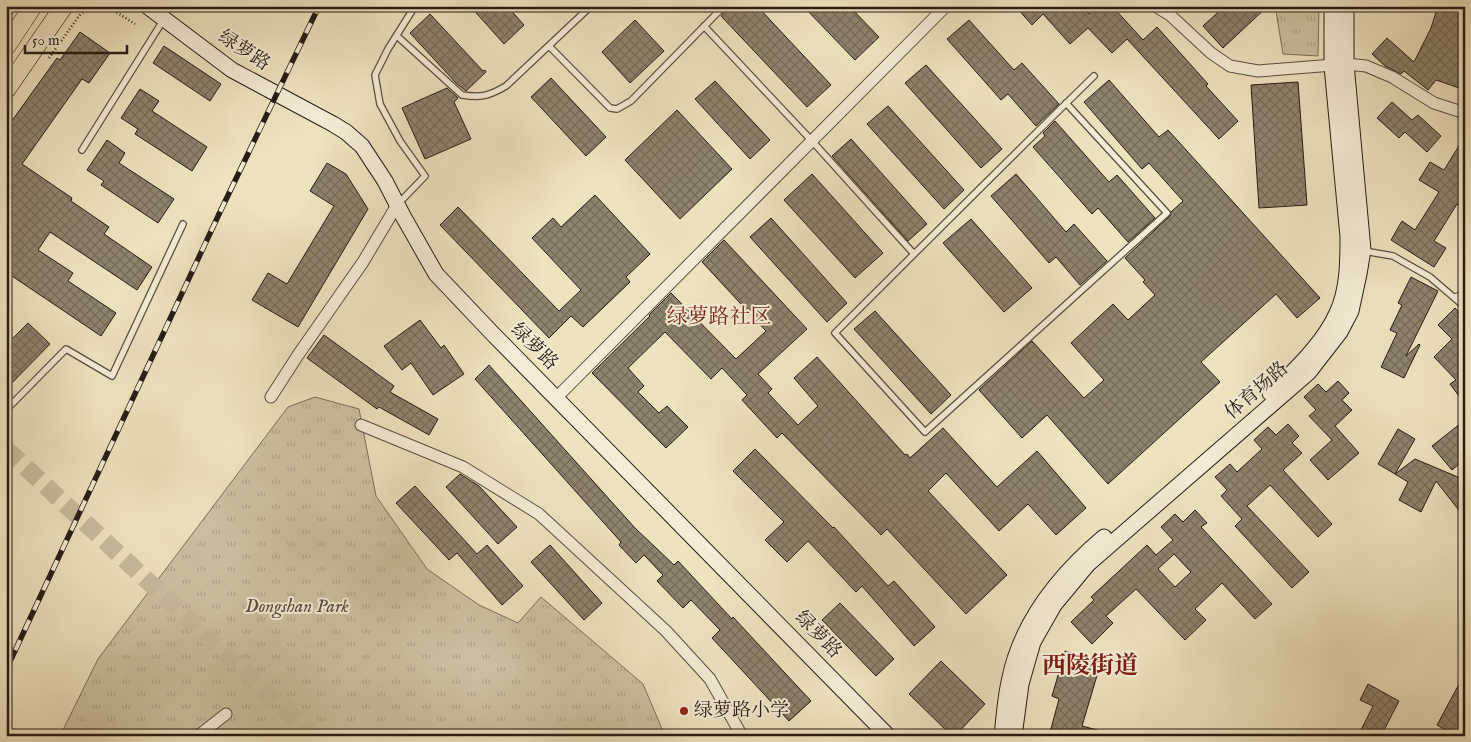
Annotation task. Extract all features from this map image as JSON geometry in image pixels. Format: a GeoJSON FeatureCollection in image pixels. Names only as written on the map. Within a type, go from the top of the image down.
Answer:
{"type":"FeatureCollection","features":[{"type":"Feature","properties":{"kind":"main road"},"geometry":{"type":"LineString","coordinates":[[6,47],[33,6]]}},
{"type":"Feature","properties":{"kind":"main road"},"geometry":{"type":"LineString","coordinates":[[6,90],[64,6]]}},
{"type":"Feature","properties":{"kind":"main road","name":"绿萝路"},"geometry":{"type":"LineString","coordinates":[[147,6],[232,70],[346,132],[362,146],[386,181],[397,205],[436,274],[888,736]]}},
{"type":"Feature","properties":{"kind":"main road","name":"体育场路"},"geometry":{"type":"LineString","coordinates":[[1014,736],[1020,684],[1033,642],[1054,605],[1088,564],[1309,372],[1327,351],[1351,311],[1360,274],[1363,250],[1332,6]]}},
{"type":"Feature","properties":{"kind":"main road","name":"体育场路"},"geometry":{"type":"LineString","coordinates":[[1002,736],[1009,681],[1023,636],[1045,599],[1083,554],[1281,384],[1323,337],[1338,312],[1345,283],[1348,237],[1339,65],[1346,6]]}},
{"type":"Feature","properties":{"kind":"street"},"geometry":{"type":"LineString","coordinates":[[556,398],[946,6]]}},
{"type":"Feature","properties":{"kind":"street"},"geometry":{"type":"LineString","coordinates":[[1158,7],[1211,53],[1230,66],[1258,71],[1339,65],[1366,66],[1392,77],[1434,103],[1465,113]]}},
{"type":"Feature","properties":{"kind":"street"},"geometry":{"type":"LineString","coordinates":[[271,397],[363,262],[397,205]]}},
{"type":"Feature","properties":{"kind":"street"},"geometry":{"type":"LineString","coordinates":[[362,425],[463,467],[539,514],[666,631],[710,679],[742,736]]}},
{"type":"Feature","properties":{"kind":"street"},"geometry":{"type":"LineString","coordinates":[[198,736],[226,714]]}},
{"type":"Feature","properties":{"kind":"lane"},"geometry":{"type":"LineString","coordinates":[[397,205],[425,176],[400,142],[380,104],[375,75],[415,6]]}},
{"type":"Feature","properties":{"kind":"lane"},"geometry":{"type":"LineString","coordinates":[[397,36],[462,95],[474,97],[490,95],[506,86],[591,6]]}},
{"type":"Feature","properties":{"kind":"lane"},"geometry":{"type":"LineString","coordinates":[[549,46],[610,108],[617,109],[631,101],[724,6]]}},
{"type":"Feature","properties":{"kind":"lane"},"geometry":{"type":"LineString","coordinates":[[82,150],[164,19]]}},
{"type":"Feature","properties":{"kind":"lane"},"geometry":{"type":"LineString","coordinates":[[704,26],[812,141],[914,254]]}},
{"type":"Feature","properties":{"kind":"lane"},"geometry":{"type":"LineString","coordinates":[[1066,103],[1167,213],[925,432],[835,332],[1066,103],[1094,76]]}},
{"type":"Feature","properties":{"kind":"lane"},"geometry":{"type":"LineString","coordinates":[[6,410],[66,349],[112,376],[183,224]]}},
{"type":"Feature","properties":{"kind":"lane"},"geometry":{"type":"LineString","coordinates":[[1363,250],[1393,256],[1430,277],[1465,307]]}},
{"type":"Feature","properties":{"kind":"lane"},"geometry":{"type":"LineString","coordinates":[[1455,297],[1465,294]]}},
{"type":"Feature","properties":{"kind":"path"},"geometry":{"type":"LineString","coordinates":[[49,58],[79,16],[88,7],[108,7],[135,24]]}},
{"type":"Feature","properties":{"kind":"green space"},"geometry":{"type":"Polygon","coordinates":[[[1273,6],[1319,6],[1318,56],[1283,54],[1276,11],[1273,6]]]}},
{"type":"Feature","properties":{"kind":"green space","name":"Dongshan Park"},"geometry":{"type":"Polygon","coordinates":[[[315,397],[359,409],[376,496],[427,569],[479,605],[518,623],[541,597],[643,684],[665,736],[60,736],[98,659],[288,407],[315,397]]]}},
{"type":"Feature","properties":{"kind":"building"},"geometry":{"type":"Polygon","coordinates":[[[470,6],[507,6],[524,25],[504,44],[470,6]]]}},
{"type":"Feature","properties":{"kind":"building"},"geometry":{"type":"Polygon","coordinates":[[[729,6],[757,6],[831,85],[807,107],[721,16],[729,6]]]}},
{"type":"Feature","properties":{"kind":"building"},"geometry":{"type":"Polygon","coordinates":[[[803,6],[849,6],[879,37],[855,60],[803,6]]]}},
{"type":"Feature","properties":{"kind":"building"},"geometry":{"type":"Polygon","coordinates":[[[1015,6],[1083,6],[1089,14],[1098,6],[1112,6],[1143,40],[1157,27],[1238,121],[1219,139],[1127,39],[1112,53],[1088,28],[1070,44],[1043,14],[1032,25],[1015,6]]]}},
{"type":"Feature","properties":{"kind":"building"},"geometry":{"type":"Polygon","coordinates":[[[1225,6],[1268,6],[1223,48],[1203,26],[1225,6]]]}},
{"type":"Feature","properties":{"kind":"building"},"geometry":{"type":"Polygon","coordinates":[[[1438,6],[1465,6],[1465,90],[1436,80],[1428,90],[1404,71],[1401,74],[1385,66],[1372,54],[1387,38],[1414,62],[1431,28],[1438,6]]]}},
{"type":"Feature","properties":{"kind":"building"},"geometry":{"type":"Polygon","coordinates":[[[430,14],[486,72],[466,91],[456,83],[410,33],[430,14]]]}},
{"type":"Feature","properties":{"kind":"building"},"geometry":{"type":"Polygon","coordinates":[[[635,20],[664,51],[630,83],[602,52],[635,20]]]}},
{"type":"Feature","properties":{"kind":"building"},"geometry":{"type":"Polygon","coordinates":[[[969,20],[1014,70],[1022,63],[1059,104],[1036,126],[1008,94],[1001,100],[947,39],[969,20]]]}},
{"type":"Feature","properties":{"kind":"building"},"geometry":{"type":"Polygon","coordinates":[[[80,32],[110,53],[89,83],[82,79],[22,164],[72,198],[71,201],[109,227],[104,234],[152,267],[137,290],[50,232],[38,250],[73,273],[68,281],[116,313],[101,336],[6,272],[6,129],[57,58],[60,60],[80,32]]]}},
{"type":"Feature","properties":{"kind":"building"},"geometry":{"type":"Polygon","coordinates":[[[164,46],[221,84],[210,101],[153,63],[164,46]]]}},
{"type":"Feature","properties":{"kind":"building"},"geometry":{"type":"Polygon","coordinates":[[[926,65],[1002,149],[981,168],[905,83],[926,65]]]}},
{"type":"Feature","properties":{"kind":"building"},"geometry":{"type":"Polygon","coordinates":[[[551,78],[606,137],[586,156],[531,97],[551,78]]]}},
{"type":"Feature","properties":{"kind":"building"},"geometry":{"type":"Polygon","coordinates":[[[1109,80],[1159,137],[1168,130],[1320,298],[1297,318],[1276,294],[1201,362],[1220,382],[1108,484],[1047,415],[1022,438],[979,390],[1032,341],[1084,398],[1104,380],[1071,343],[1113,304],[1128,320],[1155,295],[1143,282],[1145,280],[1125,258],[1170,216],[1171,212],[1183,201],[1149,163],[1142,169],[1084,102],[1109,80]]]}},
{"type":"Feature","properties":{"kind":"building"},"geometry":{"type":"Polygon","coordinates":[[[715,81],[770,140],[750,159],[695,99],[715,81]]]}},
{"type":"Feature","properties":{"kind":"building"},"geometry":{"type":"Polygon","coordinates":[[[1298,82],[1307,205],[1259,208],[1251,85],[1298,82]]]}},
{"type":"Feature","properties":{"kind":"building"},"geometry":{"type":"Polygon","coordinates":[[[447,88],[458,98],[454,102],[471,139],[425,159],[402,108],[447,88]]]}},
{"type":"Feature","properties":{"kind":"building"},"geometry":{"type":"Polygon","coordinates":[[[140,89],[159,101],[152,111],[207,147],[192,171],[135,134],[138,129],[121,118],[140,89]]]}},
{"type":"Feature","properties":{"kind":"building"},"geometry":{"type":"Polygon","coordinates":[[[1392,102],[1412,120],[1418,115],[1441,136],[1427,152],[1405,132],[1399,138],[1377,118],[1392,102]]]}},
{"type":"Feature","properties":{"kind":"building"},"geometry":{"type":"Polygon","coordinates":[[[888,106],[964,190],[944,209],[867,124],[888,106]]]}},
{"type":"Feature","properties":{"kind":"building"},"geometry":{"type":"Polygon","coordinates":[[[677,110],[732,169],[680,219],[625,160],[677,110]]]}},
{"type":"Feature","properties":{"kind":"building"},"geometry":{"type":"Polygon","coordinates":[[[1055,121],[1109,182],[1117,175],[1155,218],[1128,242],[1098,208],[1092,214],[1033,147],[1045,136],[1043,133],[1055,121]]]}},
{"type":"Feature","properties":{"kind":"building"},"geometry":{"type":"Polygon","coordinates":[[[1465,136],[1465,209],[1457,204],[1434,241],[1446,248],[1434,267],[1391,240],[1402,221],[1415,230],[1439,192],[1419,180],[1430,162],[1444,170],[1465,136]]]}},
{"type":"Feature","properties":{"kind":"building"},"geometry":{"type":"Polygon","coordinates":[[[851,139],[927,224],[908,241],[832,156],[851,139]]]}},
{"type":"Feature","properties":{"kind":"building"},"geometry":{"type":"Polygon","coordinates":[[[107,140],[125,153],[119,163],[174,199],[158,223],[101,185],[104,181],[87,170],[107,140]]]}},
{"type":"Feature","properties":{"kind":"building"},"geometry":{"type":"Polygon","coordinates":[[[327,163],[346,174],[368,209],[298,327],[252,300],[268,273],[287,284],[334,206],[310,191],[327,163]]]}},
{"type":"Feature","properties":{"kind":"building"},"geometry":{"type":"Polygon","coordinates":[[[812,174],[883,253],[855,278],[784,200],[812,174]]]}},
{"type":"Feature","properties":{"kind":"building"},"geometry":{"type":"Polygon","coordinates":[[[1016,174],[1066,232],[1074,224],[1107,261],[1080,285],[1056,257],[1049,263],[991,196],[1016,174]]]}},
{"type":"Feature","properties":{"kind":"building"},"geometry":{"type":"Polygon","coordinates":[[[595,195],[650,254],[626,277],[630,282],[583,327],[571,316],[549,338],[440,225],[458,207],[559,311],[581,290],[532,238],[553,218],[561,227],[595,195]]]}},
{"type":"Feature","properties":{"kind":"building"},"geometry":{"type":"Polygon","coordinates":[[[771,218],[847,303],[827,322],[750,237],[771,218]]]}},
{"type":"Feature","properties":{"kind":"building"},"geometry":{"type":"Polygon","coordinates":[[[971,219],[1032,288],[1004,312],[943,243],[971,219]]]}},
{"type":"Feature","properties":{"kind":"building"},"geometry":{"type":"Polygon","coordinates":[[[724,240],[807,329],[758,374],[772,389],[768,393],[798,425],[818,406],[794,378],[817,357],[905,455],[907,454],[910,458],[943,428],[997,487],[1037,451],[1086,508],[1056,535],[1028,504],[999,531],[946,473],[928,491],[1007,575],[966,614],[887,529],[881,535],[782,433],[777,438],[742,400],[747,395],[722,368],[711,379],[665,332],[628,368],[644,386],[638,392],[659,413],[667,406],[688,427],[666,448],[592,373],[671,293],[736,359],[766,331],[702,262],[724,240]]]}},
{"type":"Feature","properties":{"kind":"building"},"geometry":{"type":"Polygon","coordinates":[[[1411,277],[1438,291],[1406,356],[1420,345],[1404,378],[1381,367],[1397,333],[1390,330],[1402,305],[1398,303],[1411,277]]]}},
{"type":"Feature","properties":{"kind":"building"},"geometry":{"type":"Polygon","coordinates":[[[1455,308],[1465,319],[1465,404],[1450,384],[1456,380],[1434,357],[1452,339],[1438,325],[1455,308]]]}},
{"type":"Feature","properties":{"kind":"building"},"geometry":{"type":"Polygon","coordinates":[[[875,311],[951,395],[931,414],[854,329],[875,311]]]}},
{"type":"Feature","properties":{"kind":"building"},"geometry":{"type":"Polygon","coordinates":[[[420,320],[441,348],[444,345],[464,374],[433,395],[411,363],[402,370],[384,346],[420,320]]]}},
{"type":"Feature","properties":{"kind":"building"},"geometry":{"type":"Polygon","coordinates":[[[28,323],[50,344],[6,389],[6,345],[28,323]]]}},
{"type":"Feature","properties":{"kind":"building"},"geometry":{"type":"Polygon","coordinates":[[[324,335],[394,386],[390,392],[438,419],[429,435],[379,407],[377,409],[307,358],[324,335]]]}},
{"type":"Feature","properties":{"kind":"building"},"geometry":{"type":"Polygon","coordinates":[[[489,365],[635,528],[674,565],[678,561],[811,701],[789,721],[712,638],[720,630],[691,600],[683,608],[657,581],[663,575],[644,555],[636,563],[619,545],[621,542],[475,379],[489,365]]]}},
{"type":"Feature","properties":{"kind":"building"},"geometry":{"type":"Polygon","coordinates":[[[1338,381],[1349,393],[1342,400],[1352,410],[1335,426],[1359,453],[1328,480],[1310,460],[1332,440],[1309,416],[1316,410],[1304,397],[1318,384],[1326,392],[1338,381]]]}},
{"type":"Feature","properties":{"kind":"building"},"geometry":{"type":"Polygon","coordinates":[[[1465,420],[1465,459],[1452,470],[1432,446],[1465,420]]]}},
{"type":"Feature","properties":{"kind":"building"},"geometry":{"type":"Polygon","coordinates":[[[1288,424],[1299,436],[1292,443],[1302,453],[1283,470],[1332,524],[1318,537],[1270,485],[1247,506],[1309,572],[1292,588],[1235,526],[1242,519],[1221,496],[1227,490],[1215,477],[1230,464],[1237,472],[1262,449],[1254,440],[1268,427],[1276,435],[1288,424]]]}},
{"type":"Feature","properties":{"kind":"building"},"geometry":{"type":"Polygon","coordinates":[[[1398,429],[1415,439],[1395,474],[1378,464],[1398,429]]]}},
{"type":"Feature","properties":{"kind":"building"},"geometry":{"type":"Polygon","coordinates":[[[755,449],[834,527],[888,586],[894,581],[935,627],[914,646],[862,586],[856,592],[808,541],[787,562],[765,540],[784,522],[733,471],[755,449]]]}},
{"type":"Feature","properties":{"kind":"building"},"geometry":{"type":"Polygon","coordinates":[[[1415,459],[1465,480],[1465,518],[1436,481],[1421,512],[1399,500],[1408,482],[1395,474],[1415,459]]]}},
{"type":"Feature","properties":{"kind":"building"},"geometry":{"type":"Polygon","coordinates":[[[460,474],[479,486],[517,527],[498,544],[446,487],[460,474]]]}},
{"type":"Feature","properties":{"kind":"building"},"geometry":{"type":"Polygon","coordinates":[[[415,486],[477,554],[487,545],[523,586],[502,605],[457,553],[449,560],[396,503],[415,486]]]}},
{"type":"Feature","properties":{"kind":"building"},"geometry":{"type":"Polygon","coordinates":[[[1195,510],[1207,523],[1201,527],[1272,604],[1255,619],[1222,583],[1195,609],[1206,620],[1185,640],[1136,589],[1106,616],[1113,623],[1092,644],[1071,622],[1094,600],[1091,597],[1147,545],[1156,555],[1173,540],[1161,527],[1175,514],[1183,522],[1195,510]],[[1174,554],[1158,569],[1175,587],[1191,572],[1174,554]]]}},
{"type":"Feature","properties":{"kind":"building"},"geometry":{"type":"Polygon","coordinates":[[[550,545],[602,603],[584,620],[531,562],[550,545]]]}},
{"type":"Feature","properties":{"kind":"building"},"geometry":{"type":"Polygon","coordinates":[[[840,603],[894,659],[876,676],[822,620],[840,603]]]}},
{"type":"Feature","properties":{"kind":"building"},"geometry":{"type":"Polygon","coordinates":[[[1065,651],[1101,662],[1082,726],[1105,732],[1105,736],[1049,736],[1059,699],[1052,696],[1065,651]]]}},
{"type":"Feature","properties":{"kind":"building"},"geometry":{"type":"Polygon","coordinates":[[[941,661],[985,704],[955,736],[952,736],[909,694],[941,661]]]}},
{"type":"Feature","properties":{"kind":"building"},"geometry":{"type":"Polygon","coordinates":[[[1465,673],[1465,736],[1456,736],[1437,725],[1465,673]]]}},
{"type":"Feature","properties":{"kind":"building"},"geometry":{"type":"Polygon","coordinates":[[[1368,684],[1399,701],[1381,736],[1358,736],[1373,706],[1360,700],[1368,684]]]}},
{"type":"Feature","properties":{"kind":"tunnel"},"geometry":{"type":"LineString","coordinates":[[6,449],[314,736]]}},
{"type":"Feature","properties":{"kind":"railway"},"geometry":{"type":"LineString","coordinates":[[6,670],[220,212],[319,6]]}},
{"type":"Feature","properties":{"kind":"place","name":"绿萝路小学"},"geometry":{"type":"Point","coordinates":[684,711]}},
{"type":"Feature","properties":{"kind":"district","name":"绿萝路社区"},"geometry":{"type":"Point","coordinates":[719,317]}},
{"type":"Feature","properties":{"kind":"district","name":"西陵街道"},"geometry":{"type":"Point","coordinates":[1090,666]}}]}
